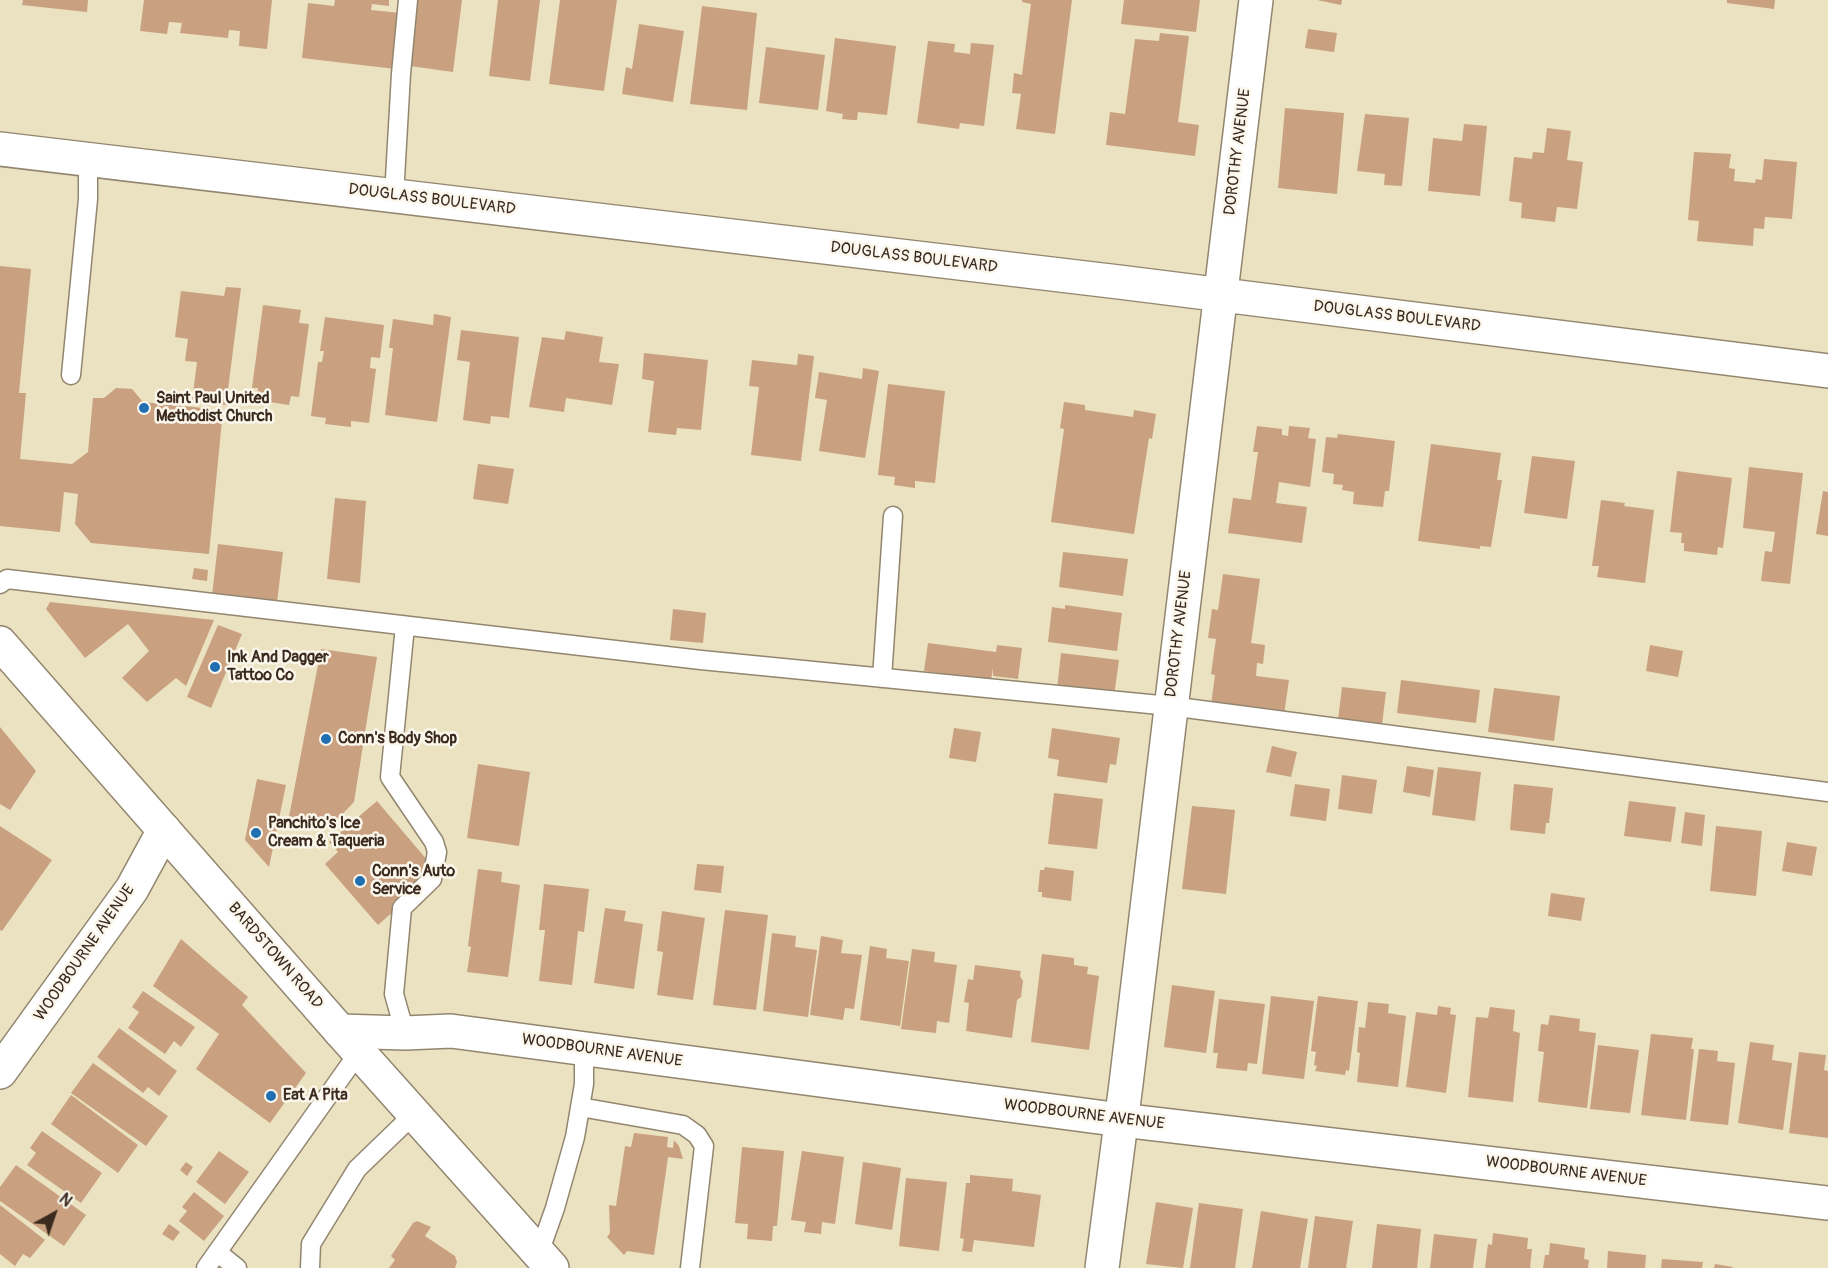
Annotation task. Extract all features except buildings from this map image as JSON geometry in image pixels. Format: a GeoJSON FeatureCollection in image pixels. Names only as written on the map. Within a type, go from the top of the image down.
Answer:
{"type":"FeatureCollection","features":[{"type":"Feature","properties":{"kind":"street","name":"DOROTHY AVENUE"},"geometry":{"type":"LineString","coordinates":[[1102,1268],[1256,0]]}},
{"type":"Feature","properties":{"kind":"street","name":"DOUGLASS BOULEVARD"},"geometry":{"type":"LineString","coordinates":[[0,148],[1828,371]]}},
{"type":"Feature","properties":{"kind":"street","name":"BARDSTOWN ROAD"},"geometry":{"type":"LineString","coordinates":[[0,643],[349,1041],[546,1260]]}},
{"type":"Feature","properties":{"kind":"street","name":"WOODBOURNE AVENUE"},"geometry":{"type":"LineString","coordinates":[[0,1072],[132,889],[164,830]]}},
{"type":"Feature","properties":{"kind":"street","name":"WOODBOURNE AVENUE"},"geometry":{"type":"LineString","coordinates":[[349,1041],[405,1033],[451,1031],[1121,1120],[1828,1203]]}},
{"type":"Feature","properties":{"kind":"lane"},"geometry":{"type":"LineString","coordinates":[[394,196],[408,0]]}},
{"type":"Feature","properties":{"kind":"lane"},"geometry":{"type":"LineString","coordinates":[[71,375],[88,200],[88,159]]}},
{"type":"Feature","properties":{"kind":"lane"},"geometry":{"type":"LineString","coordinates":[[882,678],[893,516]]}},
{"type":"Feature","properties":{"kind":"lane"},"geometry":{"type":"LineString","coordinates":[[0,584],[7,579],[701,660],[1170,706],[1828,792]]}},
{"type":"Feature","properties":{"kind":"lane"},"geometry":{"type":"LineString","coordinates":[[405,626],[390,777],[434,842],[436,852],[432,879],[402,909],[394,994],[405,1033]]}},
{"type":"Feature","properties":{"kind":"lane"},"geometry":{"type":"LineString","coordinates":[[206,1268],[349,1041]]}},
{"type":"Feature","properties":{"kind":"lane"},"geometry":{"type":"LineString","coordinates":[[546,1260],[555,1208],[575,1137],[584,1084],[584,1048]]}},
{"type":"Feature","properties":{"kind":"lane"},"geometry":{"type":"LineString","coordinates":[[580,1107],[683,1125],[697,1135],[704,1146],[690,1268]]}},
{"type":"Feature","properties":{"kind":"lane"},"geometry":{"type":"LineString","coordinates":[[310,1268],[311,1244],[357,1169],[414,1114]]}},
{"type":"Feature","properties":{"kind":"lane"},"geometry":{"type":"LineString","coordinates":[[217,1252],[237,1268]]}},
{"type":"Feature","properties":{"kind":"place","name":"Saint Paul United Methodist Church"},"geometry":{"type":"Point","coordinates":[144,408]}},
{"type":"Feature","properties":{"kind":"place","name":"Ink And Dagger Tattoo Co"},"geometry":{"type":"Point","coordinates":[215,667]}},
{"type":"Feature","properties":{"kind":"place","name":"Conn's Body Shop"},"geometry":{"type":"Point","coordinates":[326,739]}},
{"type":"Feature","properties":{"kind":"place","name":"Panchito's Ice Cream & Taqueria"},"geometry":{"type":"Point","coordinates":[256,833]}},
{"type":"Feature","properties":{"kind":"place","name":"Conn's Auto Service"},"geometry":{"type":"Point","coordinates":[360,881]}},
{"type":"Feature","properties":{"kind":"place","name":"Eat A Pita"},"geometry":{"type":"Point","coordinates":[271,1096]}}]}
